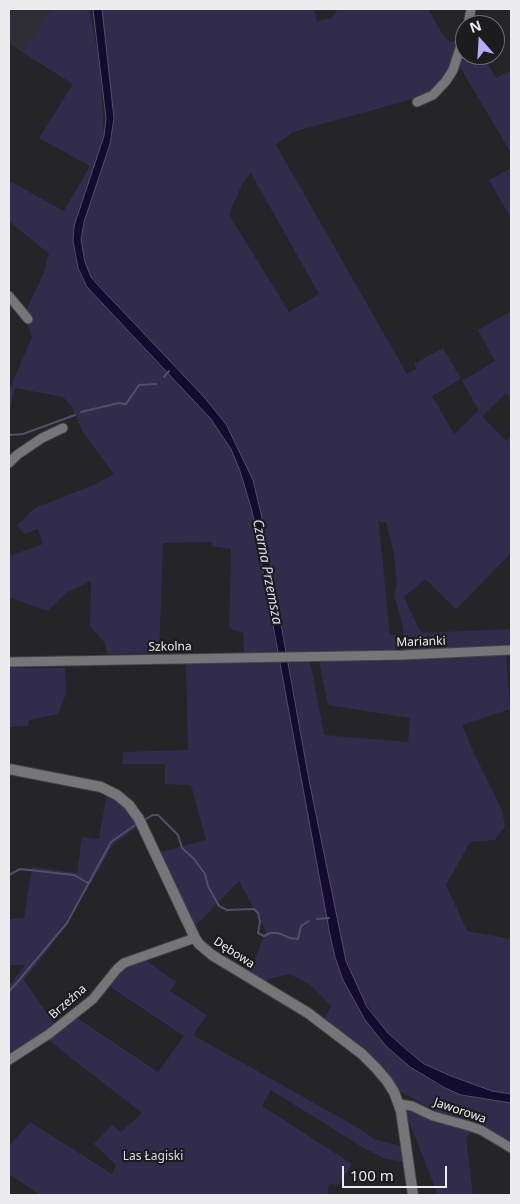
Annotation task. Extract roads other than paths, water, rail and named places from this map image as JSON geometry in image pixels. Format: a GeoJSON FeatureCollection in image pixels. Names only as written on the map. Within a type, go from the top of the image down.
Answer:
{"type":"FeatureCollection","features":[{"type":"Feature","properties":{"kind":"street"},"geometry":{"type":"LineString","coordinates":[[417,102],[433,94],[446,81],[455,64]]}},
{"type":"Feature","properties":{"kind":"street"},"geometry":{"type":"LineString","coordinates":[[9,296],[28,319]]}},
{"type":"Feature","properties":{"kind":"street"},"geometry":{"type":"LineString","coordinates":[[9,463],[17,455],[42,438],[63,428]]}},
{"type":"Feature","properties":{"kind":"street","name":"Marianki"},"geometry":{"type":"LineString","coordinates":[[332,657],[511,650]]}},
{"type":"Feature","properties":{"kind":"street","name":"Szkolna"},"geometry":{"type":"LineString","coordinates":[[9,662],[332,657]]}},
{"type":"Feature","properties":{"kind":"street","name":"Dębowa"},"geometry":{"type":"LineString","coordinates":[[9,769],[101,787],[125,801],[139,819],[195,938],[204,949],[308,1013],[354,1048],[381,1073],[394,1092],[399,1104],[414,1195]]}},
{"type":"Feature","properties":{"kind":"street","name":"Brzeźna"},"geometry":{"type":"LineString","coordinates":[[9,1060],[49,1034],[93,998],[124,963],[195,938]]}},
{"type":"Feature","properties":{"kind":"street","name":"Jaworowa"},"geometry":{"type":"LineString","coordinates":[[399,1104],[412,1106],[433,1116],[475,1128],[511,1148]]}},
{"type":"Feature","properties":{"kind":"water","name":"Czarna Przemsza"},"geometry":{"type":"Polygon","coordinates":[[[93,9],[102,9],[114,118],[110,144],[84,222],[81,240],[85,262],[91,277],[97,284],[204,397],[226,424],[253,480],[262,518],[309,780],[346,961],[367,1007],[388,1033],[407,1050],[424,1064],[451,1076],[492,1091],[511,1094],[511,1103],[461,1095],[445,1088],[410,1067],[386,1046],[365,1020],[343,980],[330,935],[252,511],[240,471],[231,449],[210,418],[87,287],[78,268],[73,241],[74,226],[104,136],[106,118],[93,9]]]}},
{"type":"Feature","properties":{"kind":"waterway"},"geometry":{"type":"LineString","coordinates":[[164,377],[169,371]]}},
{"type":"Feature","properties":{"kind":"waterway"},"geometry":{"type":"LineString","coordinates":[[81,412],[119,403],[126,404],[139,385],[156,384]]}},
{"type":"Feature","properties":{"kind":"waterway"},"geometry":{"type":"LineString","coordinates":[[9,435],[23,434],[75,415]]}},
{"type":"Feature","properties":{"kind":"waterway"},"geometry":{"type":"LineString","coordinates":[[144,820],[153,815],[158,815],[178,835],[182,848],[194,859],[205,874],[208,886],[219,906],[227,910],[254,909],[258,913],[260,922],[258,933],[264,936],[270,933],[278,933],[298,939],[301,926],[309,921]]}},
{"type":"Feature","properties":{"kind":"waterway"},"geometry":{"type":"LineString","coordinates":[[9,992],[67,923],[111,842],[138,823]]}},
{"type":"Feature","properties":{"kind":"waterway"},"geometry":{"type":"LineString","coordinates":[[9,875],[20,869],[74,875],[88,883]]}},
{"type":"Feature","properties":{"kind":"waterway"},"geometry":{"type":"LineString","coordinates":[[317,919],[329,918]]}},
{"type":"Feature","properties":{"kind":"park label","name":"Las Łagiski"},"geometry":{"type":"Point","coordinates":[153,1157]}}]}
